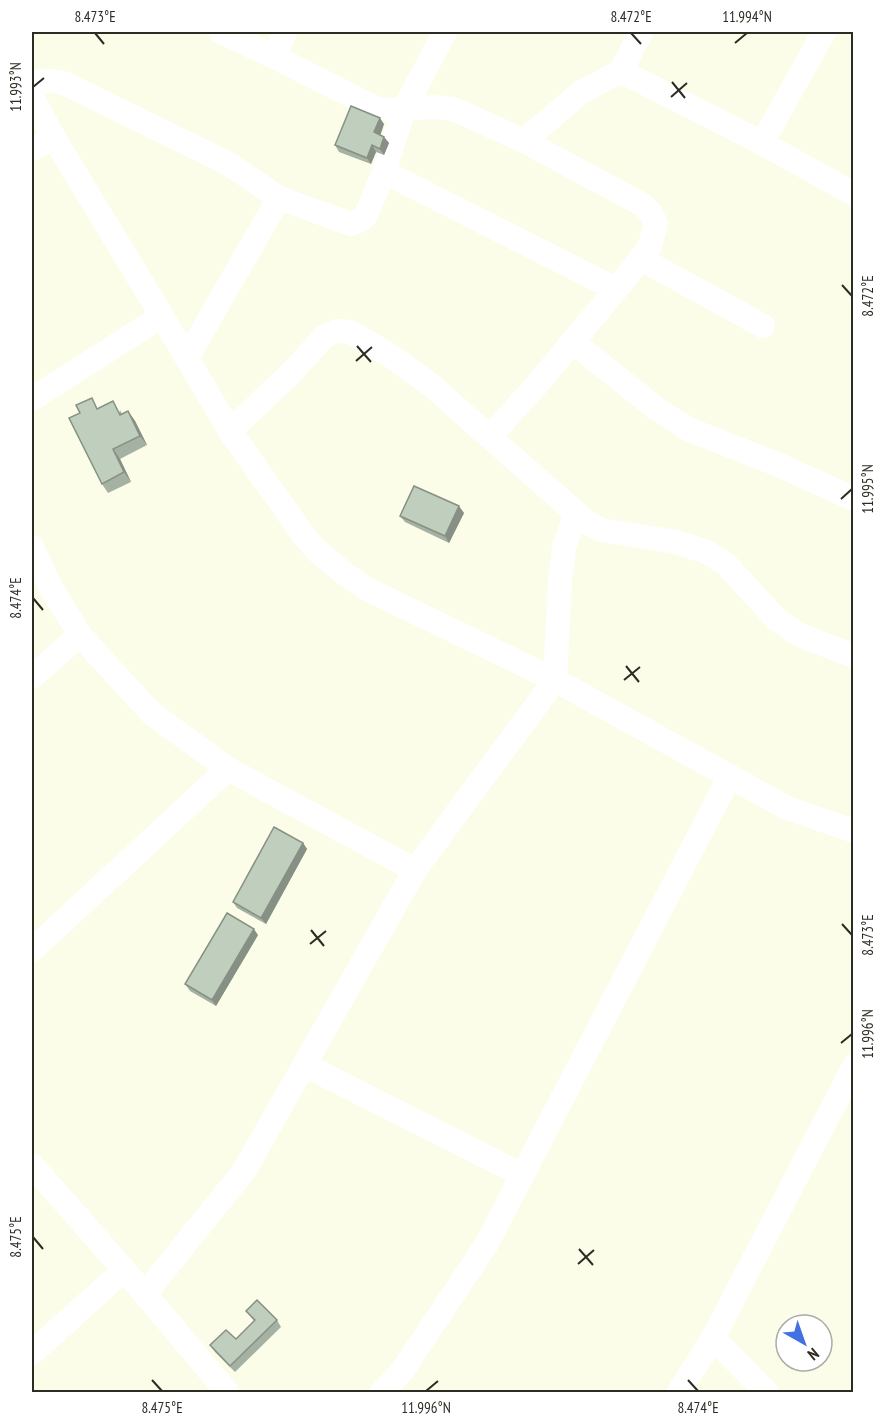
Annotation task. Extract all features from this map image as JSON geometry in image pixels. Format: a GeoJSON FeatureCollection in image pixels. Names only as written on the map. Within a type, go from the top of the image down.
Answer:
{"type":"FeatureCollection","features":[{"type":"Feature","properties":{"kind":"street"},"geometry":{"type":"LineString","coordinates":[[221,32],[377,109],[445,107],[456,110],[524,141],[643,205],[650,212],[656,223],[650,246],[641,259],[534,388],[490,436]]}},
{"type":"Feature","properties":{"kind":"street"},"geometry":{"type":"LineString","coordinates":[[275,57],[285,32]]}},
{"type":"Feature","properties":{"kind":"street"},"geometry":{"type":"LineString","coordinates":[[32,82],[64,83],[229,164],[279,198],[351,225],[366,215],[384,172],[405,109],[445,32]]}},
{"type":"Feature","properties":{"kind":"street"},"geometry":{"type":"LineString","coordinates":[[524,141],[580,93],[621,71],[641,32]]}},
{"type":"Feature","properties":{"kind":"street"},"geometry":{"type":"LineString","coordinates":[[762,142],[824,32]]}},
{"type":"Feature","properties":{"kind":"street"},"geometry":{"type":"LineString","coordinates":[[621,71],[762,142],[854,194]]}},
{"type":"Feature","properties":{"kind":"street"},"geometry":{"type":"LineString","coordinates":[[32,97],[54,138],[230,431],[315,549],[365,588],[555,680],[787,808],[854,831]]}},
{"type":"Feature","properties":{"kind":"street"},"geometry":{"type":"LineString","coordinates":[[32,149],[54,138]]}},
{"type":"Feature","properties":{"kind":"street"},"geometry":{"type":"LineString","coordinates":[[384,172],[616,289]]}},
{"type":"Feature","properties":{"kind":"street"},"geometry":{"type":"LineString","coordinates":[[187,358],[279,198]]}},
{"type":"Feature","properties":{"kind":"street"},"geometry":{"type":"LineString","coordinates":[[641,259],[763,326]]}},
{"type":"Feature","properties":{"kind":"street"},"geometry":{"type":"LineString","coordinates":[[32,399],[162,316]]}},
{"type":"Feature","properties":{"kind":"street"},"geometry":{"type":"LineString","coordinates":[[230,431],[292,372],[325,336],[337,331],[350,332],[388,354],[431,385],[585,520],[601,530],[676,542],[707,552],[727,565],[777,620],[800,635],[854,656]]}},
{"type":"Feature","properties":{"kind":"street"},"geometry":{"type":"LineString","coordinates":[[573,342],[657,409],[688,429],[779,465],[854,499]]}},
{"type":"Feature","properties":{"kind":"street"},"geometry":{"type":"LineString","coordinates":[[145,1294],[244,1171],[415,870],[555,680],[564,548],[576,512]]}},
{"type":"Feature","properties":{"kind":"street"},"geometry":{"type":"LineString","coordinates":[[32,547],[51,588],[80,635],[150,713],[228,769],[415,870]]}},
{"type":"Feature","properties":{"kind":"street"},"geometry":{"type":"LineString","coordinates":[[32,677],[80,635]]}},
{"type":"Feature","properties":{"kind":"street"},"geometry":{"type":"LineString","coordinates":[[32,950],[228,769]]}},
{"type":"Feature","properties":{"kind":"street"},"geometry":{"type":"LineString","coordinates":[[382,1392],[402,1371],[486,1245],[730,776]]}},
{"type":"Feature","properties":{"kind":"street"},"geometry":{"type":"LineString","coordinates":[[305,1065],[522,1175]]}},
{"type":"Feature","properties":{"kind":"street"},"geometry":{"type":"LineString","coordinates":[[679,1392],[713,1338],[854,1066]]}},
{"type":"Feature","properties":{"kind":"street"},"geometry":{"type":"LineString","coordinates":[[32,1165],[227,1392]]}},
{"type":"Feature","properties":{"kind":"street"},"geometry":{"type":"LineString","coordinates":[[32,1353],[124,1270]]}},
{"type":"Feature","properties":{"kind":"street"},"geometry":{"type":"LineString","coordinates":[[713,1338],[766,1392]]}},
{"type":"Feature","properties":{"kind":"building"},"geometry":{"type":"Polygon","coordinates":[[[351,106],[380,118],[374,132],[384,137],[380,149],[372,145],[367,158],[335,145],[351,106]]]}},
{"type":"Feature","properties":{"kind":"building"},"geometry":{"type":"Polygon","coordinates":[[[92,398],[97,409],[113,401],[120,415],[128,411],[140,436],[113,449],[124,472],[102,484],[69,418],[80,413],[76,405],[92,398]]]}},
{"type":"Feature","properties":{"kind":"building"},"geometry":{"type":"Polygon","coordinates":[[[414,486],[459,506],[445,536],[400,516],[414,486]]]}},
{"type":"Feature","properties":{"kind":"building"},"geometry":{"type":"Polygon","coordinates":[[[274,827],[303,843],[261,918],[233,902],[274,827]]]}},
{"type":"Feature","properties":{"kind":"building"},"geometry":{"type":"Polygon","coordinates":[[[227,913],[254,929],[212,1000],[185,984],[227,913]]]}},
{"type":"Feature","properties":{"kind":"building"},"geometry":{"type":"Polygon","coordinates":[[[257,1300],[277,1320],[230,1366],[210,1345],[226,1330],[236,1339],[255,1320],[246,1311],[257,1300]]]}}]}
